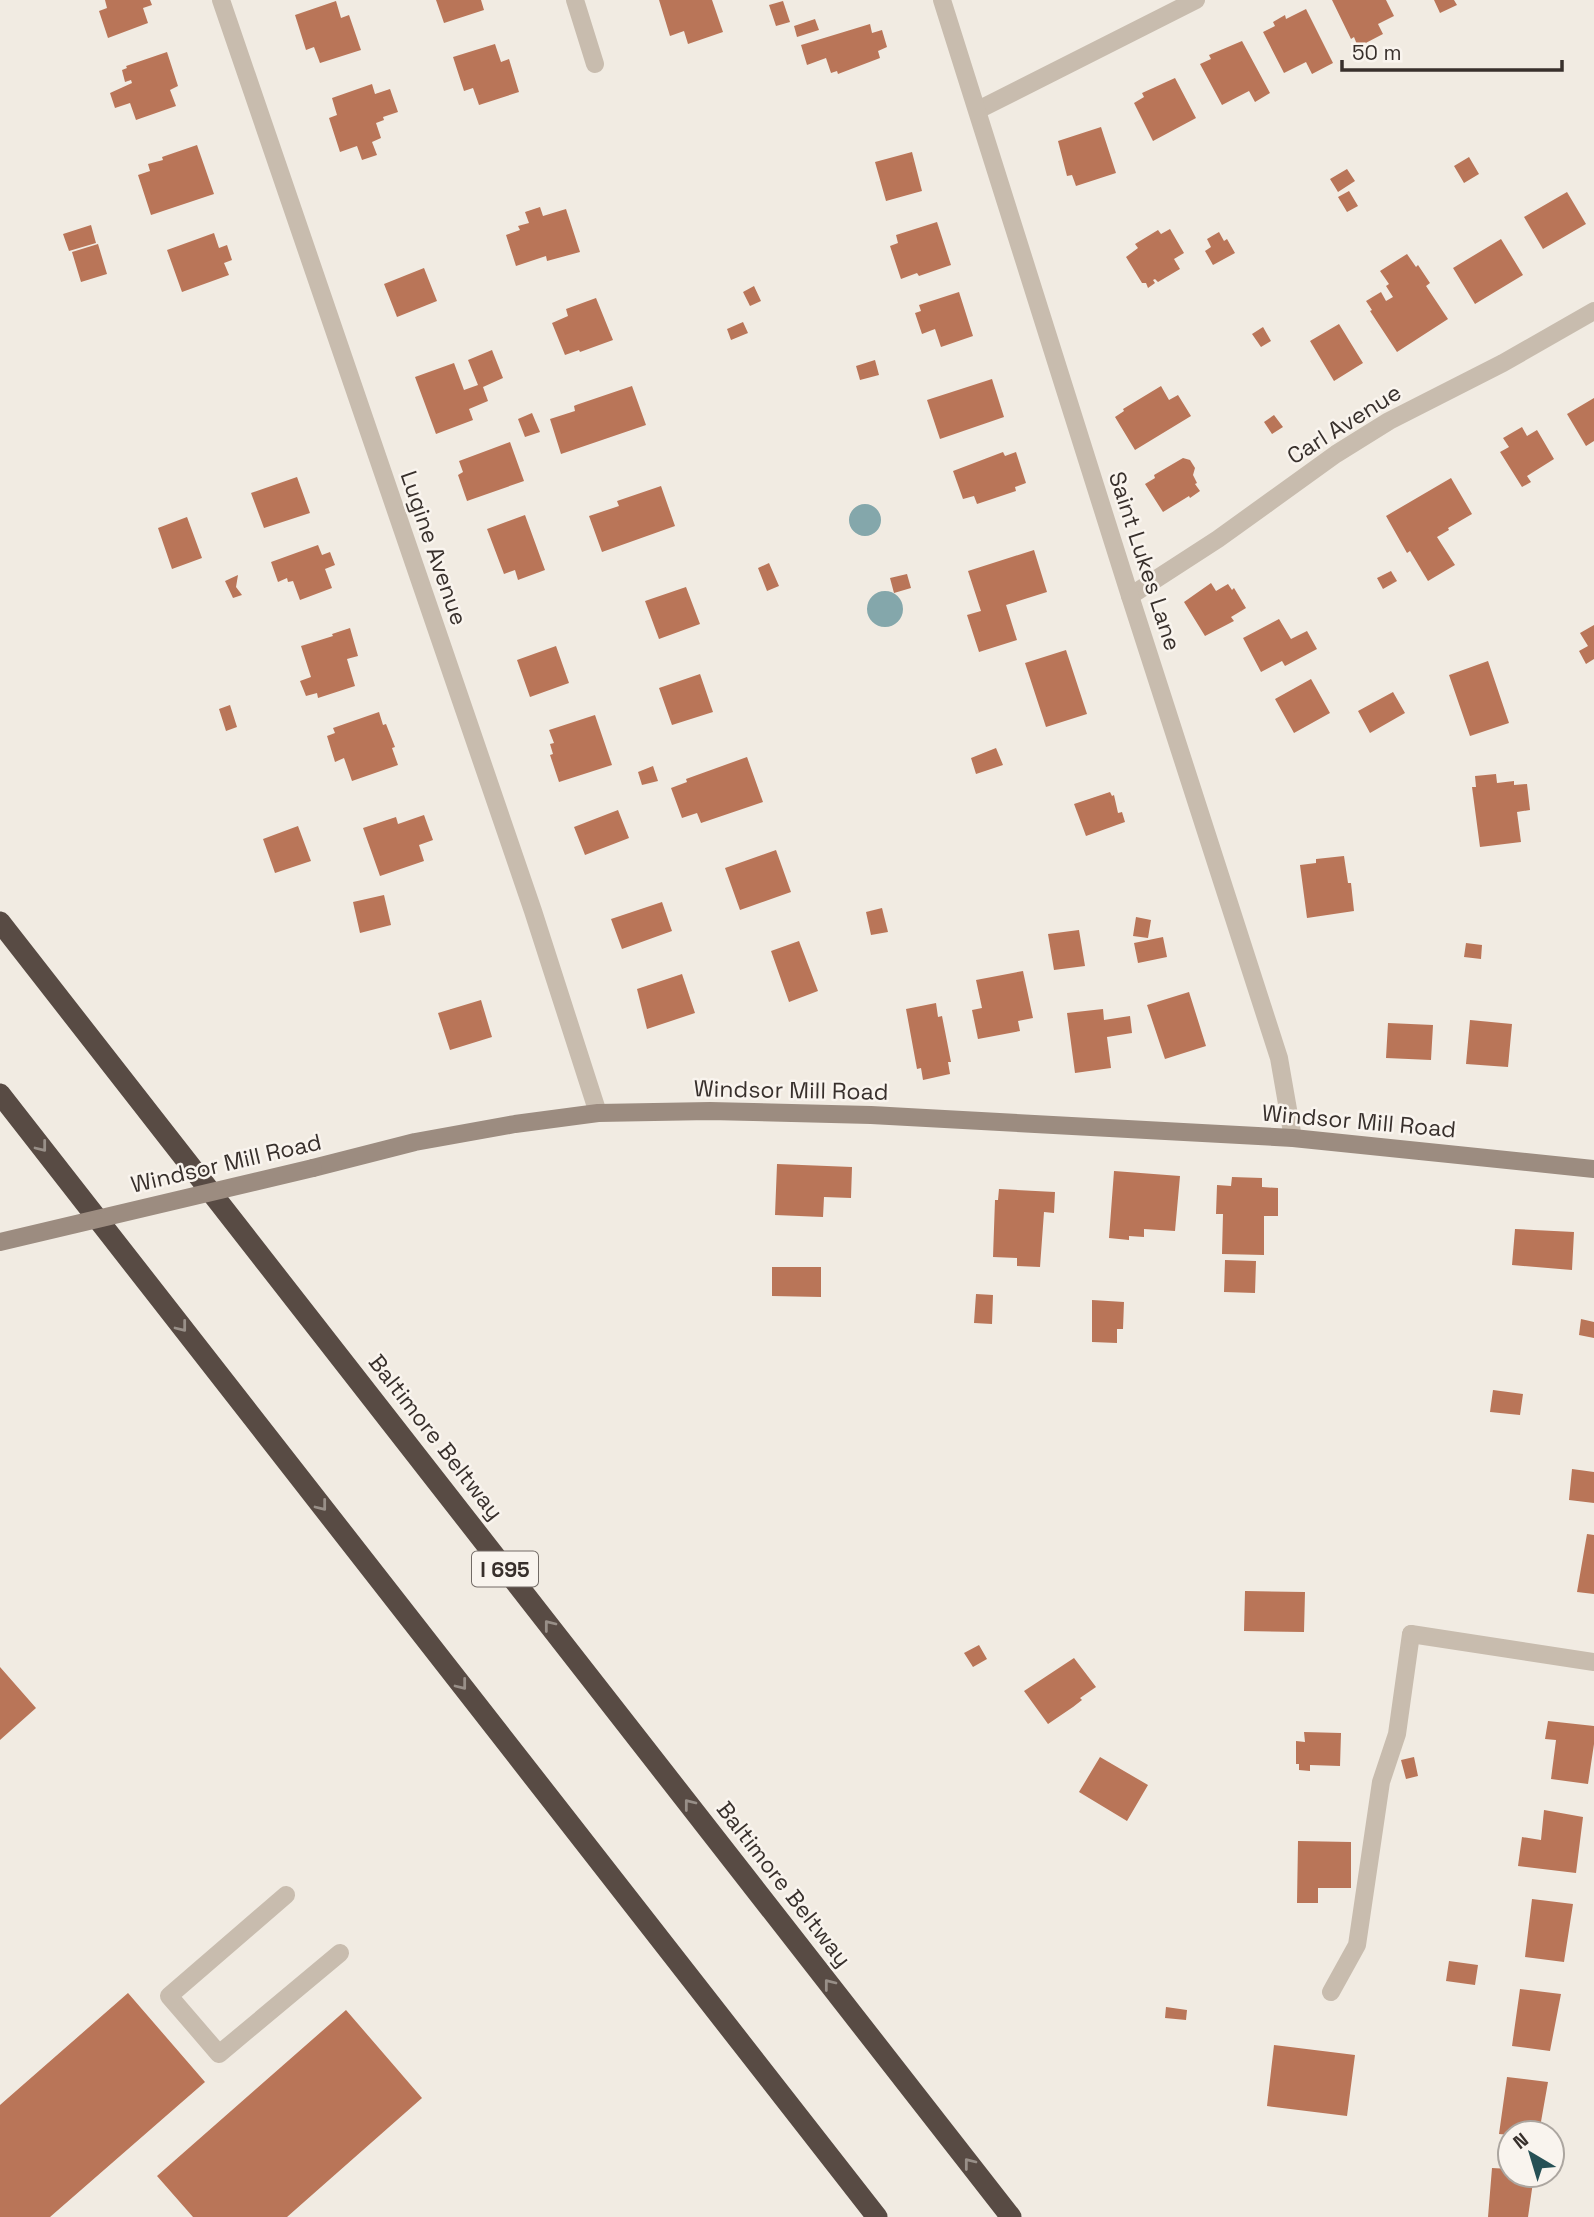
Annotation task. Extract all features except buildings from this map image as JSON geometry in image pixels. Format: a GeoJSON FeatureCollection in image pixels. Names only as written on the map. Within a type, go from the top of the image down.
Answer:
{"type":"FeatureCollection","features":[{"type":"Feature","properties":{"kind":"highway","name":"Baltimore Beltway"},"geometry":{"type":"LineString","coordinates":[[0,922],[1011,2217]]}},
{"type":"Feature","properties":{"kind":"highway"},"geometry":{"type":"LineString","coordinates":[[0,1094],[877,2217]]}},
{"type":"Feature","properties":{"kind":"main road","name":"Windsor Mill Road"},"geometry":{"type":"LineString","coordinates":[[0,1242],[415,1142],[515,1124],[598,1113],[710,1111],[871,1115],[1293,1138],[1594,1169]]}},
{"type":"Feature","properties":{"kind":"street","name":"Lugine Avenue"},"geometry":{"type":"LineString","coordinates":[[222,0],[533,911],[598,1113]]}},
{"type":"Feature","properties":{"kind":"street"},"geometry":{"type":"LineString","coordinates":[[575,0],[595,64]]}},
{"type":"Feature","properties":{"kind":"street","name":"Saint Lukes Lane"},"geometry":{"type":"LineString","coordinates":[[942,0],[1279,1058],[1293,1138]]}},
{"type":"Feature","properties":{"kind":"street"},"geometry":{"type":"LineString","coordinates":[[978,110],[1196,0]]}},
{"type":"Feature","properties":{"kind":"street","name":"Carl Avenue"},"geometry":{"type":"LineString","coordinates":[[1130,596],[1218,538],[1336,454],[1389,421],[1503,363],[1594,311]]}},
{"type":"Feature","properties":{"kind":"street"},"geometry":{"type":"LineString","coordinates":[[1331,1992],[1357,1945],[1381,1782],[1397,1734],[1411,1634],[1594,1662]]}},
{"type":"Feature","properties":{"kind":"street"},"geometry":{"type":"LineString","coordinates":[[286,1895],[169,1996],[219,2054],[340,1953]]}},
{"type":"Feature","properties":{"kind":"water"},"geometry":{"type":"Polygon","coordinates":[[[865,504],[876,509],[881,520],[876,531],[865,536],[854,531],[849,520],[854,509],[865,504]]]}},
{"type":"Feature","properties":{"kind":"water"},"geometry":{"type":"Polygon","coordinates":[[[885,591],[898,596],[903,609],[898,622],[885,627],[872,622],[867,609],[872,596],[885,591]]]}}]}
